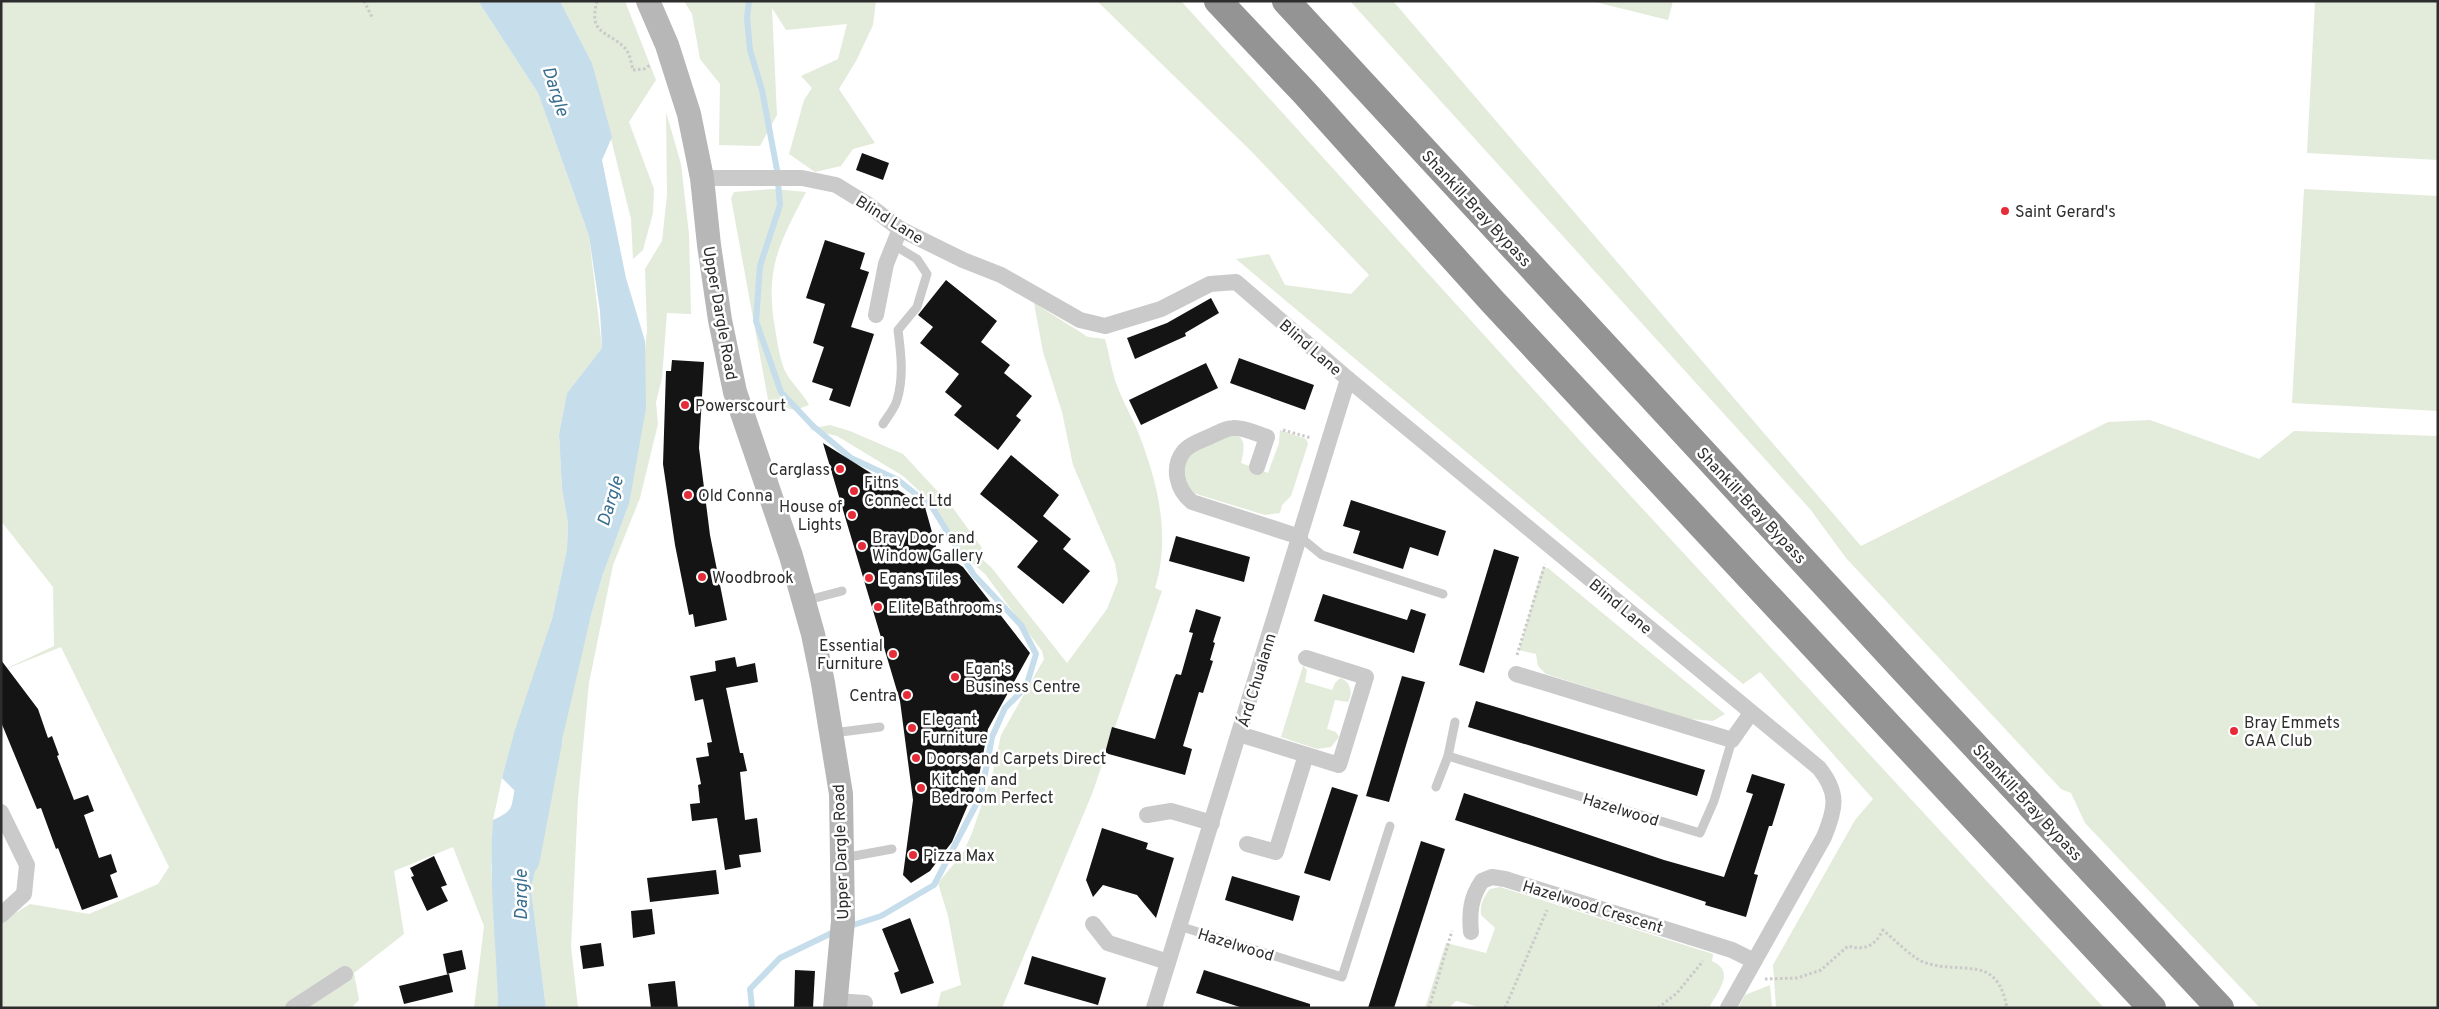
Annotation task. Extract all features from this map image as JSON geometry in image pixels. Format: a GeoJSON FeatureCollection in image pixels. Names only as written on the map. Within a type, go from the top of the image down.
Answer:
{"type":"FeatureCollection","features":[{"type":"Feature","properties":{"kind":"highway"},"geometry":{"type":"LineString","coordinates":[[1218,1],[1304,92],[1493,302],[2152,1008]]}},
{"type":"Feature","properties":{"kind":"highway","name":"Shankill-Bray Bypass"},"geometry":{"type":"LineString","coordinates":[[1286,1],[2220,1008]]}},
{"type":"Feature","properties":{"kind":"main road","name":"Upper Dargle Road"},"geometry":{"type":"LineString","coordinates":[[648,1],[671,57],[689,114],[702,178],[708,245],[720,320],[736,392],[776,508],[804,601],[821,673],[841,794],[843,858],[842,931],[835,1004]]}},
{"type":"Feature","properties":{"kind":"street","name":"Blind Lane"},"geometry":{"type":"LineString","coordinates":[[702,178],[802,178],[836,185],[867,204],[900,229],[963,260],[1001,275],[1080,320],[1105,326],[1161,309],[1210,284],[1236,282],[1348,379],[1555,552],[1820,768],[1830,782],[1834,795],[1832,817],[1824,837],[1754,961]]}},
{"type":"Feature","properties":{"kind":"street"},"geometry":{"type":"LineString","coordinates":[[876,315],[886,264],[900,229]]}},
{"type":"Feature","properties":{"kind":"street","name":"Árd Chualann"},"geometry":{"type":"LineString","coordinates":[[1154,1008],[1348,379]]}},
{"type":"Feature","properties":{"kind":"street"},"geometry":{"type":"LineString","coordinates":[[1257,467],[1267,437],[1233,428],[1195,443],[1185,450],[1179,460],[1177,473],[1179,486],[1184,496],[1192,502],[1300,537]]}},
{"type":"Feature","properties":{"kind":"street"},"geometry":{"type":"LineString","coordinates":[[1239,734],[1339,765],[1366,677],[1306,658]]}},
{"type":"Feature","properties":{"kind":"street"},"geometry":{"type":"LineString","coordinates":[[1516,674],[1732,740]]}},
{"type":"Feature","properties":{"kind":"street","name":"Hazelwood"},"geometry":{"type":"LineString","coordinates":[[1732,740],[1751,713]]}},
{"type":"Feature","properties":{"kind":"street"},"geometry":{"type":"LineString","coordinates":[[1247,844],[1276,852],[1306,754]]}},
{"type":"Feature","properties":{"kind":"street"},"geometry":{"type":"LineString","coordinates":[[1,812],[26,865],[24,894],[1,914]]}},
{"type":"Feature","properties":{"kind":"street"},"geometry":{"type":"LineString","coordinates":[[1147,816],[1171,812],[1212,823]]}},
{"type":"Feature","properties":{"kind":"street","name":"Hazelwood Crescent"},"geometry":{"type":"LineString","coordinates":[[1471,932],[1469,912],[1482,880],[1492,878],[1505,879],[1732,950],[1754,961]]}},
{"type":"Feature","properties":{"kind":"street"},"geometry":{"type":"LineString","coordinates":[[1093,924],[1108,943],[1168,962]]}},
{"type":"Feature","properties":{"kind":"street"},"geometry":{"type":"LineString","coordinates":[[1728,1008],[1754,961]]}},
{"type":"Feature","properties":{"kind":"street"},"geometry":{"type":"LineString","coordinates":[[293,1008],[345,974]]}},
{"type":"Feature","properties":{"kind":"street"},"geometry":{"type":"LineString","coordinates":[[835,1004],[864,1003]]}},
{"type":"Feature","properties":{"kind":"lane"},"geometry":{"type":"LineString","coordinates":[[883,424],[897,402],[900,385],[902,356],[898,330],[918,307],[927,274],[917,260],[894,244]]}},
{"type":"Feature","properties":{"kind":"lane"},"geometry":{"type":"LineString","coordinates":[[1300,537],[1322,556],[1443,594]]}},
{"type":"Feature","properties":{"kind":"lane"},"geometry":{"type":"LineString","coordinates":[[804,601],[842,591]]}},
{"type":"Feature","properties":{"kind":"lane"},"geometry":{"type":"LineString","coordinates":[[1436,787],[1448,756],[1454,722]]}},
{"type":"Feature","properties":{"kind":"lane"},"geometry":{"type":"LineString","coordinates":[[832,733],[880,727]]}},
{"type":"Feature","properties":{"kind":"lane","name":"Hazelwood"},"geometry":{"type":"LineString","coordinates":[[1448,756],[1700,833],[1714,801],[1732,740]]}},
{"type":"Feature","properties":{"kind":"lane","name":"Hazelwood"},"geometry":{"type":"LineString","coordinates":[[1180,926],[1342,977],[1390,826]]}},
{"type":"Feature","properties":{"kind":"lane"},"geometry":{"type":"LineString","coordinates":[[843,858],[892,850]]}},
{"type":"Feature","properties":{"kind":"path"},"geometry":{"type":"LineString","coordinates":[[364,1],[373,20]]}},
{"type":"Feature","properties":{"kind":"path"},"geometry":{"type":"LineString","coordinates":[[597,1],[593,16],[599,28],[624,48],[633,70],[644,69],[651,64],[671,57]]}},
{"type":"Feature","properties":{"kind":"path"},"geometry":{"type":"LineString","coordinates":[[1267,437],[1279,429],[1328,444]]}},
{"type":"Feature","properties":{"kind":"path"},"geometry":{"type":"LineString","coordinates":[[1516,674],[1511,673],[1544,564],[1555,552]]}},
{"type":"Feature","properties":{"kind":"path"},"geometry":{"type":"LineString","coordinates":[[1505,1008],[1554,894]]}},
{"type":"Feature","properties":{"kind":"path"},"geometry":{"type":"LineString","coordinates":[[1428,1008],[1454,924],[1471,932]]}},
{"type":"Feature","properties":{"kind":"path"},"geometry":{"type":"LineString","coordinates":[[1883,930],[1925,963],[1973,968],[1984,972],[1996,980],[2004,992],[2007,1008]]}},
{"type":"Feature","properties":{"kind":"green space"},"geometry":{"type":"Polygon","coordinates":[[[1,1],[478,1],[538,93],[589,236],[602,348],[567,393],[559,434],[562,489],[568,523],[567,549],[552,619],[502,778],[493,820],[491,869],[497,955],[498,1008],[474,1008],[484,926],[453,847],[394,871],[404,934],[354,973],[359,1000],[351,1008],[1,1008],[1,922],[30,904],[89,914],[158,884],[169,867],[61,647],[1,671],[54,646],[53,587],[1,521],[1,1]]]}},
{"type":"Feature","properties":{"kind":"green space"},"geometry":{"type":"Polygon","coordinates":[[[560,1],[625,1],[656,80],[629,122],[654,189],[653,213],[643,250],[633,259],[631,219],[592,63],[560,1]]]}},
{"type":"Feature","properties":{"kind":"green space"},"geometry":{"type":"Polygon","coordinates":[[[684,1],[876,1],[873,25],[856,61],[839,89],[875,143],[853,149],[841,166],[815,172],[789,154],[804,100],[812,88],[801,76],[838,59],[847,24],[786,30],[772,8],[777,115],[760,146],[719,145],[720,84],[700,59],[692,14],[684,1]]]}},
{"type":"Feature","properties":{"kind":"green space"},"geometry":{"type":"Polygon","coordinates":[[[1097,1],[1181,1],[1592,454],[2104,1008],[1776,1008],[1773,965],[1855,820],[1873,799],[1760,672],[1743,684],[1236,259],[1269,254],[1285,285],[1351,294],[1369,275],[1250,150],[1097,1]]]}},
{"type":"Feature","properties":{"kind":"green space","name":"Bray Emmets GAA Club"},"geometry":{"type":"Polygon","coordinates":[[[1350,1],[1393,1],[1861,546],[2108,422],[2150,420],[2259,459],[2294,431],[2438,436],[2438,1008],[2260,1008],[2085,823],[2071,793],[2061,789],[1846,558],[1810,509],[1350,1]]]}},
{"type":"Feature","properties":{"kind":"green space"},"geometry":{"type":"Polygon","coordinates":[[[1591,1],[1673,1],[1668,20],[1591,1]]]}},
{"type":"Feature","properties":{"kind":"green space"},"geometry":{"type":"Polygon","coordinates":[[[2315,1],[2438,1],[2438,160],[2307,153],[2315,1]]]}},
{"type":"Feature","properties":{"kind":"green space"},"geometry":{"type":"Polygon","coordinates":[[[666,112],[681,164],[689,234],[691,314],[667,313],[662,378],[656,402],[658,424],[640,498],[613,565],[589,683],[578,799],[571,946],[578,1008],[546,1008],[531,889],[573,686],[591,615],[603,574],[629,504],[647,330],[645,269],[662,241],[667,195],[666,112]]]}},
{"type":"Feature","properties":{"kind":"green space"},"geometry":{"type":"Polygon","coordinates":[[[773,189],[806,192],[781,244],[773,275],[772,292],[776,334],[783,366],[809,405],[796,410],[769,405],[731,198],[734,192],[773,189]]]}},
{"type":"Feature","properties":{"kind":"green space"},"geometry":{"type":"Polygon","coordinates":[[[2304,189],[2438,196],[2438,411],[2292,403],[2304,189]]]}},
{"type":"Feature","properties":{"kind":"green space"},"geometry":{"type":"Polygon","coordinates":[[[1034,303],[1088,337],[1105,339],[1115,380],[1138,432],[1156,490],[1162,529],[1162,549],[1160,569],[1155,588],[1162,591],[1092,794],[1002,1008],[937,1008],[941,992],[961,985],[948,916],[938,883],[963,853],[993,772],[1001,735],[1044,659],[1042,651],[985,574],[951,545],[932,503],[903,476],[837,436],[809,429],[830,425],[850,431],[903,454],[953,508],[982,548],[977,555],[991,567],[1067,663],[1107,609],[1118,581],[1115,563],[1073,465],[1062,412],[1043,352],[1034,303]]]}},
{"type":"Feature","properties":{"kind":"green space"},"geometry":{"type":"Polygon","coordinates":[[[1280,430],[1306,439],[1308,444],[1291,496],[1282,505],[1280,513],[1265,515],[1190,492],[1182,466],[1193,450],[1224,438],[1236,436],[1243,441],[1244,447],[1241,463],[1268,473],[1279,443],[1280,430]]]}},
{"type":"Feature","properties":{"kind":"green space"},"geometry":{"type":"Polygon","coordinates":[[[1548,568],[1725,714],[1713,721],[1689,719],[1546,674],[1538,666],[1536,654],[1519,650],[1542,569],[1548,568]]]}},
{"type":"Feature","properties":{"kind":"green space"},"geometry":{"type":"Polygon","coordinates":[[[1303,666],[1307,670],[1305,682],[1332,690],[1340,678],[1349,685],[1351,695],[1348,702],[1335,700],[1327,729],[1336,732],[1339,737],[1331,747],[1317,749],[1281,737],[1303,666]]]}},
{"type":"Feature","properties":{"kind":"green space"},"geometry":{"type":"Polygon","coordinates":[[[1500,887],[1713,954],[1712,961],[1723,970],[1723,982],[1709,1008],[1483,1008],[1456,1001],[1449,1008],[1425,1008],[1446,943],[1486,953],[1495,928],[1481,915],[1482,904],[1490,889],[1500,887]]]}},
{"type":"Feature","properties":{"kind":"green space"},"geometry":{"type":"Polygon","coordinates":[[[1770,985],[1772,1008],[1738,1008],[1745,995],[1770,985]]]}},
{"type":"Feature","properties":{"kind":"water"},"geometry":{"type":"Polygon","coordinates":[[[478,1],[560,1],[592,63],[612,137],[602,160],[626,278],[645,341],[646,408],[629,504],[603,574],[591,615],[553,779],[538,789],[531,802],[533,817],[544,830],[531,889],[546,1008],[498,1008],[492,891],[493,820],[509,810],[513,802],[515,791],[502,778],[515,730],[552,619],[567,549],[568,523],[562,489],[559,434],[567,393],[602,348],[600,311],[589,236],[538,93],[478,1]]]}},
{"type":"Feature","properties":{"kind":"building"},"geometry":{"type":"Polygon","coordinates":[[[862,153],[889,163],[883,180],[856,170],[862,153]]]}},
{"type":"Feature","properties":{"kind":"building"},"geometry":{"type":"Polygon","coordinates":[[[825,240],[865,253],[860,269],[869,272],[851,327],[874,334],[850,407],[829,400],[833,389],[812,382],[824,347],[813,343],[825,304],[806,298],[825,240]]]}},
{"type":"Feature","properties":{"kind":"building"},"geometry":{"type":"Polygon","coordinates":[[[946,280],[997,321],[981,342],[1010,365],[1004,373],[1032,396],[1016,416],[1021,420],[998,450],[954,415],[962,406],[945,392],[959,374],[920,343],[933,327],[918,315],[946,280]]]}},
{"type":"Feature","properties":{"kind":"building"},"geometry":{"type":"Polygon","coordinates":[[[1211,298],[1219,313],[1185,333],[1186,336],[1135,359],[1127,338],[1167,323],[1211,298]]]}},
{"type":"Feature","properties":{"kind":"building"},"geometry":{"type":"Polygon","coordinates":[[[1239,358],[1314,385],[1305,410],[1230,383],[1239,358]]]}},
{"type":"Feature","properties":{"kind":"building"},"geometry":{"type":"Polygon","coordinates":[[[672,360],[704,362],[699,448],[710,535],[727,620],[695,627],[693,614],[689,615],[675,545],[663,464],[666,371],[671,371],[672,360]]]}},
{"type":"Feature","properties":{"kind":"building"},"geometry":{"type":"Polygon","coordinates":[[[1206,363],[1218,388],[1141,425],[1129,400],[1206,363]]]}},
{"type":"Feature","properties":{"kind":"building","name":"Egan's Business Centre"},"geometry":{"type":"Polygon","coordinates":[[[823,443],[925,507],[937,550],[963,567],[1030,653],[988,729],[978,781],[952,842],[930,871],[911,883],[903,875],[913,800],[900,701],[823,443]]]}},
{"type":"Feature","properties":{"kind":"building"},"geometry":{"type":"Polygon","coordinates":[[[1011,455],[1059,495],[1043,516],[1071,539],[1063,549],[1090,571],[1063,604],[1017,567],[1038,541],[980,494],[1011,455]]]}},
{"type":"Feature","properties":{"kind":"building"},"geometry":{"type":"Polygon","coordinates":[[[1351,500],[1446,531],[1438,556],[1410,547],[1403,569],[1353,553],[1360,531],[1343,526],[1351,500]]]}},
{"type":"Feature","properties":{"kind":"building"},"geometry":{"type":"Polygon","coordinates":[[[1176,536],[1250,557],[1244,582],[1169,561],[1176,536]]]}},
{"type":"Feature","properties":{"kind":"building"},"geometry":{"type":"Polygon","coordinates":[[[1494,549],[1519,557],[1484,673],[1459,665],[1494,549]]]}},
{"type":"Feature","properties":{"kind":"building"},"geometry":{"type":"Polygon","coordinates":[[[1323,594],[1407,620],[1411,609],[1426,614],[1414,653],[1314,621],[1323,594]]]}},
{"type":"Feature","properties":{"kind":"building"},"geometry":{"type":"Polygon","coordinates":[[[1196,609],[1221,617],[1213,642],[1215,643],[1210,660],[1213,661],[1203,693],[1199,692],[1183,746],[1192,749],[1185,775],[1105,753],[1112,727],[1155,739],[1174,678],[1176,674],[1181,675],[1193,633],[1189,632],[1196,609]]]}},
{"type":"Feature","properties":{"kind":"building"},"geometry":{"type":"Polygon","coordinates":[[[735,657],[737,667],[755,663],[758,682],[726,688],[740,753],[743,753],[747,771],[740,772],[745,820],[757,818],[761,852],[739,855],[741,867],[725,870],[717,818],[692,821],[690,804],[700,803],[698,785],[701,784],[696,758],[709,756],[707,743],[712,742],[703,699],[695,701],[690,676],[716,671],[715,661],[735,657]]]}},
{"type":"Feature","properties":{"kind":"building"},"geometry":{"type":"Polygon","coordinates":[[[1,660],[38,709],[48,738],[52,736],[59,755],[57,756],[74,800],[88,795],[94,811],[84,815],[99,858],[111,854],[117,872],[110,875],[118,897],[82,910],[41,808],[37,809],[1,722],[1,660]]]}},
{"type":"Feature","properties":{"kind":"building"},"geometry":{"type":"Polygon","coordinates":[[[1402,676],[1425,682],[1389,802],[1366,796],[1402,676]]]}},
{"type":"Feature","properties":{"kind":"building"},"geometry":{"type":"Polygon","coordinates":[[[1476,701],[1705,770],[1697,796],[1468,727],[1476,701]]]}},
{"type":"Feature","properties":{"kind":"building"},"geometry":{"type":"Polygon","coordinates":[[[1752,774],[1785,784],[1754,874],[1758,875],[1746,917],[1705,905],[1706,902],[1455,820],[1464,793],[1664,860],[1724,877],[1753,794],[1746,792],[1752,774]]]}},
{"type":"Feature","properties":{"kind":"building"},"geometry":{"type":"Polygon","coordinates":[[[1332,787],[1358,795],[1330,881],[1304,873],[1332,787]]]}},
{"type":"Feature","properties":{"kind":"building"},"geometry":{"type":"Polygon","coordinates":[[[1102,828],[1148,843],[1146,849],[1174,858],[1156,918],[1137,895],[1103,885],[1093,897],[1086,880],[1102,828]]]}},
{"type":"Feature","properties":{"kind":"building"},"geometry":{"type":"Polygon","coordinates":[[[1421,841],[1445,849],[1394,1008],[1368,1008],[1421,841]]]}},
{"type":"Feature","properties":{"kind":"building"},"geometry":{"type":"Polygon","coordinates":[[[434,856],[447,885],[441,887],[448,901],[427,911],[411,877],[414,876],[410,868],[434,856]]]}},
{"type":"Feature","properties":{"kind":"building"},"geometry":{"type":"Polygon","coordinates":[[[716,870],[719,894],[650,902],[647,878],[716,870]]]}},
{"type":"Feature","properties":{"kind":"building"},"geometry":{"type":"Polygon","coordinates":[[[1232,876],[1300,896],[1293,921],[1225,900],[1232,876]]]}},
{"type":"Feature","properties":{"kind":"building"},"geometry":{"type":"Polygon","coordinates":[[[652,909],[655,934],[633,938],[631,911],[652,909]]]}},
{"type":"Feature","properties":{"kind":"building"},"geometry":{"type":"Polygon","coordinates":[[[910,918],[934,983],[901,994],[894,973],[899,971],[882,929],[910,918]]]}},
{"type":"Feature","properties":{"kind":"building"},"geometry":{"type":"Polygon","coordinates":[[[601,943],[604,966],[583,969],[580,946],[601,943]]]}},
{"type":"Feature","properties":{"kind":"building"},"geometry":{"type":"Polygon","coordinates":[[[462,950],[466,969],[447,974],[443,954],[462,950]]]}},
{"type":"Feature","properties":{"kind":"building"},"geometry":{"type":"Polygon","coordinates":[[[1032,956],[1106,978],[1098,1005],[1024,984],[1032,956]]]}},
{"type":"Feature","properties":{"kind":"building"},"geometry":{"type":"Polygon","coordinates":[[[795,970],[815,971],[813,1008],[794,1008],[795,970]]]}},
{"type":"Feature","properties":{"kind":"building"},"geometry":{"type":"Polygon","coordinates":[[[1204,970],[1310,1004],[1310,1008],[1243,1008],[1196,993],[1204,970]]]}},
{"type":"Feature","properties":{"kind":"building"},"geometry":{"type":"Polygon","coordinates":[[[449,974],[453,992],[404,1004],[399,986],[449,974]]]}},
{"type":"Feature","properties":{"kind":"building"},"geometry":{"type":"Polygon","coordinates":[[[675,981],[678,1008],[651,1008],[648,984],[675,981]]]}},
{"type":"Feature","properties":{"kind":"waterway"},"geometry":{"type":"LineString","coordinates":[[749,1],[747,18],[750,50],[762,90],[777,170],[780,205],[760,266],[756,321],[781,392],[813,426],[851,458],[898,480],[932,507],[974,575],[1021,625],[1036,654],[1026,687],[1005,708],[992,737],[981,795],[934,885],[881,916],[847,927]]}},
{"type":"Feature","properties":{"kind":"waterway","name":"Dargle"},"geometry":{"type":"LineString","coordinates":[[521,858],[543,742]]}},
{"type":"Feature","properties":{"kind":"waterway"},"geometry":{"type":"LineString","coordinates":[[752,1008],[750,989],[780,958],[838,930]]}},
{"type":"Feature","properties":{"kind":"place","name":"Saint Gerard's"},"geometry":{"type":"Point","coordinates":[2005,211]}},
{"type":"Feature","properties":{"kind":"place","name":"Powerscourt"},"geometry":{"type":"Point","coordinates":[685,405]}},
{"type":"Feature","properties":{"kind":"place","name":"Carglass"},"geometry":{"type":"Point","coordinates":[840,469]}},
{"type":"Feature","properties":{"kind":"place","name":"Fitns Connect Ltd"},"geometry":{"type":"Point","coordinates":[854,491]}},
{"type":"Feature","properties":{"kind":"place","name":"Old Conna"},"geometry":{"type":"Point","coordinates":[688,495]}},
{"type":"Feature","properties":{"kind":"place","name":"House of Lights"},"geometry":{"type":"Point","coordinates":[852,515]}},
{"type":"Feature","properties":{"kind":"place","name":"Bray Door and Window Gallery"},"geometry":{"type":"Point","coordinates":[862,546]}},
{"type":"Feature","properties":{"kind":"place","name":"Woodbrook"},"geometry":{"type":"Point","coordinates":[702,577]}},
{"type":"Feature","properties":{"kind":"place","name":"Egans Tiles"},"geometry":{"type":"Point","coordinates":[869,578]}},
{"type":"Feature","properties":{"kind":"place","name":"Elite Bathrooms"},"geometry":{"type":"Point","coordinates":[878,607]}},
{"type":"Feature","properties":{"kind":"place","name":"Essential Furniture"},"geometry":{"type":"Point","coordinates":[893,654]}},
{"type":"Feature","properties":{"kind":"place","name":"Egan's Business Centre"},"geometry":{"type":"Point","coordinates":[955,677]}},
{"type":"Feature","properties":{"kind":"place","name":"Centra"},"geometry":{"type":"Point","coordinates":[907,695]}},
{"type":"Feature","properties":{"kind":"place","name":"Elegant Furniture"},"geometry":{"type":"Point","coordinates":[912,728]}},
{"type":"Feature","properties":{"kind":"place","name":"Bray Emmets GAA Club"},"geometry":{"type":"Point","coordinates":[2234,731]}},
{"type":"Feature","properties":{"kind":"place","name":"Doors and Carpets Direct"},"geometry":{"type":"Point","coordinates":[916,758]}},
{"type":"Feature","properties":{"kind":"place","name":"Kitchen and Bedroom Perfect"},"geometry":{"type":"Point","coordinates":[921,788]}},
{"type":"Feature","properties":{"kind":"place","name":"Pizza Max"},"geometry":{"type":"Point","coordinates":[913,855]}}]}
